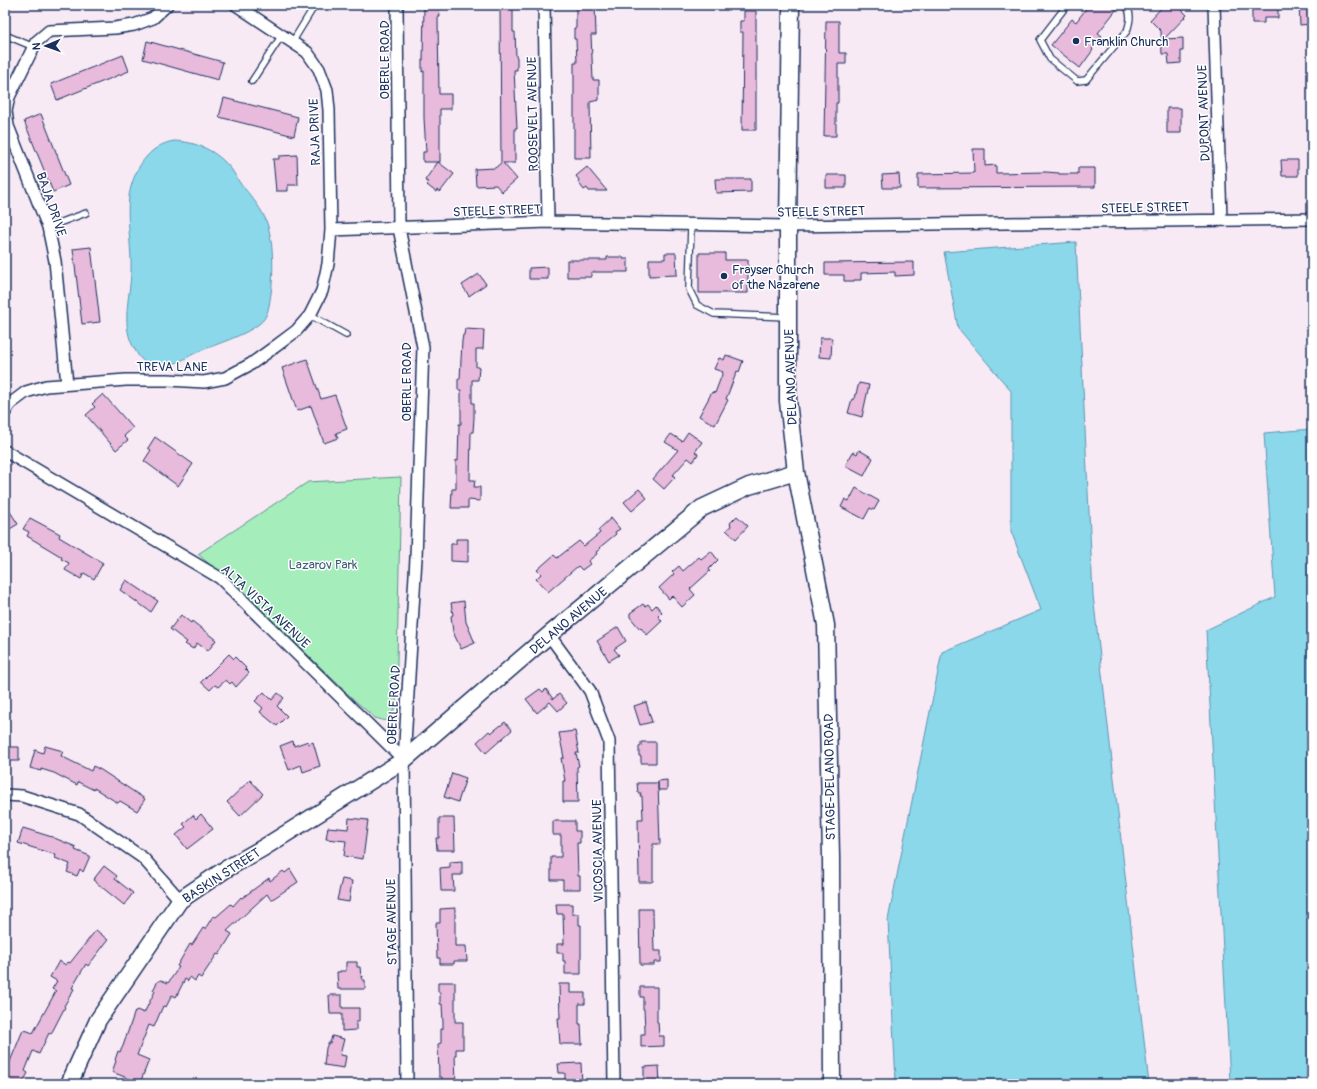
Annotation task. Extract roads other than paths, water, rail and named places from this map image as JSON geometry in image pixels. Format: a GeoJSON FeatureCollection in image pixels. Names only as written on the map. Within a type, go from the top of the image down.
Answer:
{"type":"FeatureCollection","features":[{"type":"Feature","properties":{"kind":"main road","name":"DELANO AVENUE"},"geometry":{"type":"LineString","coordinates":[[404,760],[548,635],[702,508],[749,486],[796,472],[788,401],[788,226],[791,5]]}},
{"type":"Feature","properties":{"kind":"main road","name":"STAGE-DELANO ROAD"},"geometry":{"type":"LineString","coordinates":[[796,472],[826,625],[831,850],[832,1084]]}},
{"type":"Feature","properties":{"kind":"main road","name":"BASKIN STREET"},"geometry":{"type":"LineString","coordinates":[[69,1084],[98,1020],[180,900],[404,760]]}},
{"type":"Feature","properties":{"kind":"street"},"geometry":{"type":"LineString","coordinates":[[35,45],[49,32],[134,26],[153,18],[167,5]]}},
{"type":"Feature","properties":{"kind":"street","name":"RAJA DRIVE"},"geometry":{"type":"LineString","coordinates":[[236,5],[293,41],[307,52],[319,69],[327,90],[329,110],[330,230]]}},
{"type":"Feature","properties":{"kind":"street","name":"OBERLE ROAD"},"geometry":{"type":"LineString","coordinates":[[397,5],[399,228],[423,347],[416,558],[404,760]]}},
{"type":"Feature","properties":{"kind":"street","name":"ROOSEVELT AVENUE"},"geometry":{"type":"LineString","coordinates":[[544,5],[548,222]]}},
{"type":"Feature","properties":{"kind":"street","name":"DUPONT AVENUE"},"geometry":{"type":"LineString","coordinates":[[1214,5],[1221,220]]}},
{"type":"Feature","properties":{"kind":"street","name":"BAJA DRIVE"},"geometry":{"type":"LineString","coordinates":[[35,45],[9,97],[6,111],[8,126],[48,227],[55,261],[67,384]]}},
{"type":"Feature","properties":{"kind":"street","name":"STEELE STREET"},"geometry":{"type":"LineString","coordinates":[[330,230],[548,222],[788,226],[1312,218]]}},
{"type":"Feature","properties":{"kind":"street","name":"TREVA LANE"},"geometry":{"type":"LineString","coordinates":[[5,412],[10,404],[26,392],[46,386],[126,380],[204,382],[225,378],[251,364],[296,331],[310,315],[322,291],[328,264],[330,230]]}},
{"type":"Feature","properties":{"kind":"street","name":"ALTA VISTA AVENUE"},"geometry":{"type":"LineString","coordinates":[[5,451],[220,578],[404,760]]}},
{"type":"Feature","properties":{"kind":"street","name":"VICOSCIA AVENUE"},"geometry":{"type":"LineString","coordinates":[[548,635],[590,691],[610,741],[614,1084]]}},
{"type":"Feature","properties":{"kind":"street","name":"STAGE AVENUE"},"geometry":{"type":"LineString","coordinates":[[404,760],[407,1084]]}},
{"type":"Feature","properties":{"kind":"street"},"geometry":{"type":"LineString","coordinates":[[5,795],[22,796],[79,814],[143,858],[180,900]]}},
{"type":"Feature","properties":{"kind":"lane"},"geometry":{"type":"LineString","coordinates":[[293,41],[315,5]]}},
{"type":"Feature","properties":{"kind":"lane"},"geometry":{"type":"LineString","coordinates":[[1066,5],[1040,40],[1050,60],[1077,81],[1086,80],[1127,31],[1130,21],[1129,8],[1126,5]]}},
{"type":"Feature","properties":{"kind":"lane"},"geometry":{"type":"LineString","coordinates":[[5,35],[35,45]]}},
{"type":"Feature","properties":{"kind":"lane"},"geometry":{"type":"LineString","coordinates":[[252,81],[282,35]]}},
{"type":"Feature","properties":{"kind":"lane"},"geometry":{"type":"LineString","coordinates":[[48,227],[86,213]]}},
{"type":"Feature","properties":{"kind":"lane"},"geometry":{"type":"LineString","coordinates":[[691,224],[689,289],[697,305],[714,314],[788,317]]}},
{"type":"Feature","properties":{"kind":"lane"},"geometry":{"type":"LineString","coordinates":[[310,315],[346,335]]}},
{"type":"Feature","properties":{"kind":"water"},"geometry":{"type":"Polygon","coordinates":[[[174,141],[191,143],[206,149],[220,158],[232,170],[240,183],[257,204],[263,213],[268,226],[272,245],[272,285],[268,310],[265,318],[252,329],[175,363],[156,366],[148,364],[141,359],[130,341],[128,331],[127,312],[131,263],[128,205],[134,177],[143,161],[157,148],[165,143],[174,141]]]}},
{"type":"Feature","properties":{"kind":"water"},"geometry":{"type":"Polygon","coordinates":[[[1076,242],[1093,595],[1149,1084],[896,1084],[888,920],[942,652],[1041,610],[1011,531],[1011,391],[958,328],[944,252],[1076,242]]]}},
{"type":"Feature","properties":{"kind":"water"},"geometry":{"type":"Polygon","coordinates":[[[1312,429],[1312,1079],[1230,1082],[1206,630],[1275,597],[1264,433],[1312,429]]]}},
{"type":"Feature","properties":{"kind":"place","name":"Franklin Church"},"geometry":{"type":"Point","coordinates":[1076,41]}},
{"type":"Feature","properties":{"kind":"place","name":"Frayser Church of the Nazarene"},"geometry":{"type":"Point","coordinates":[724,276]}},
{"type":"Feature","properties":{"kind":"park label","name":"Lazarov Park"},"geometry":{"type":"Point","coordinates":[323,564]}}]}
